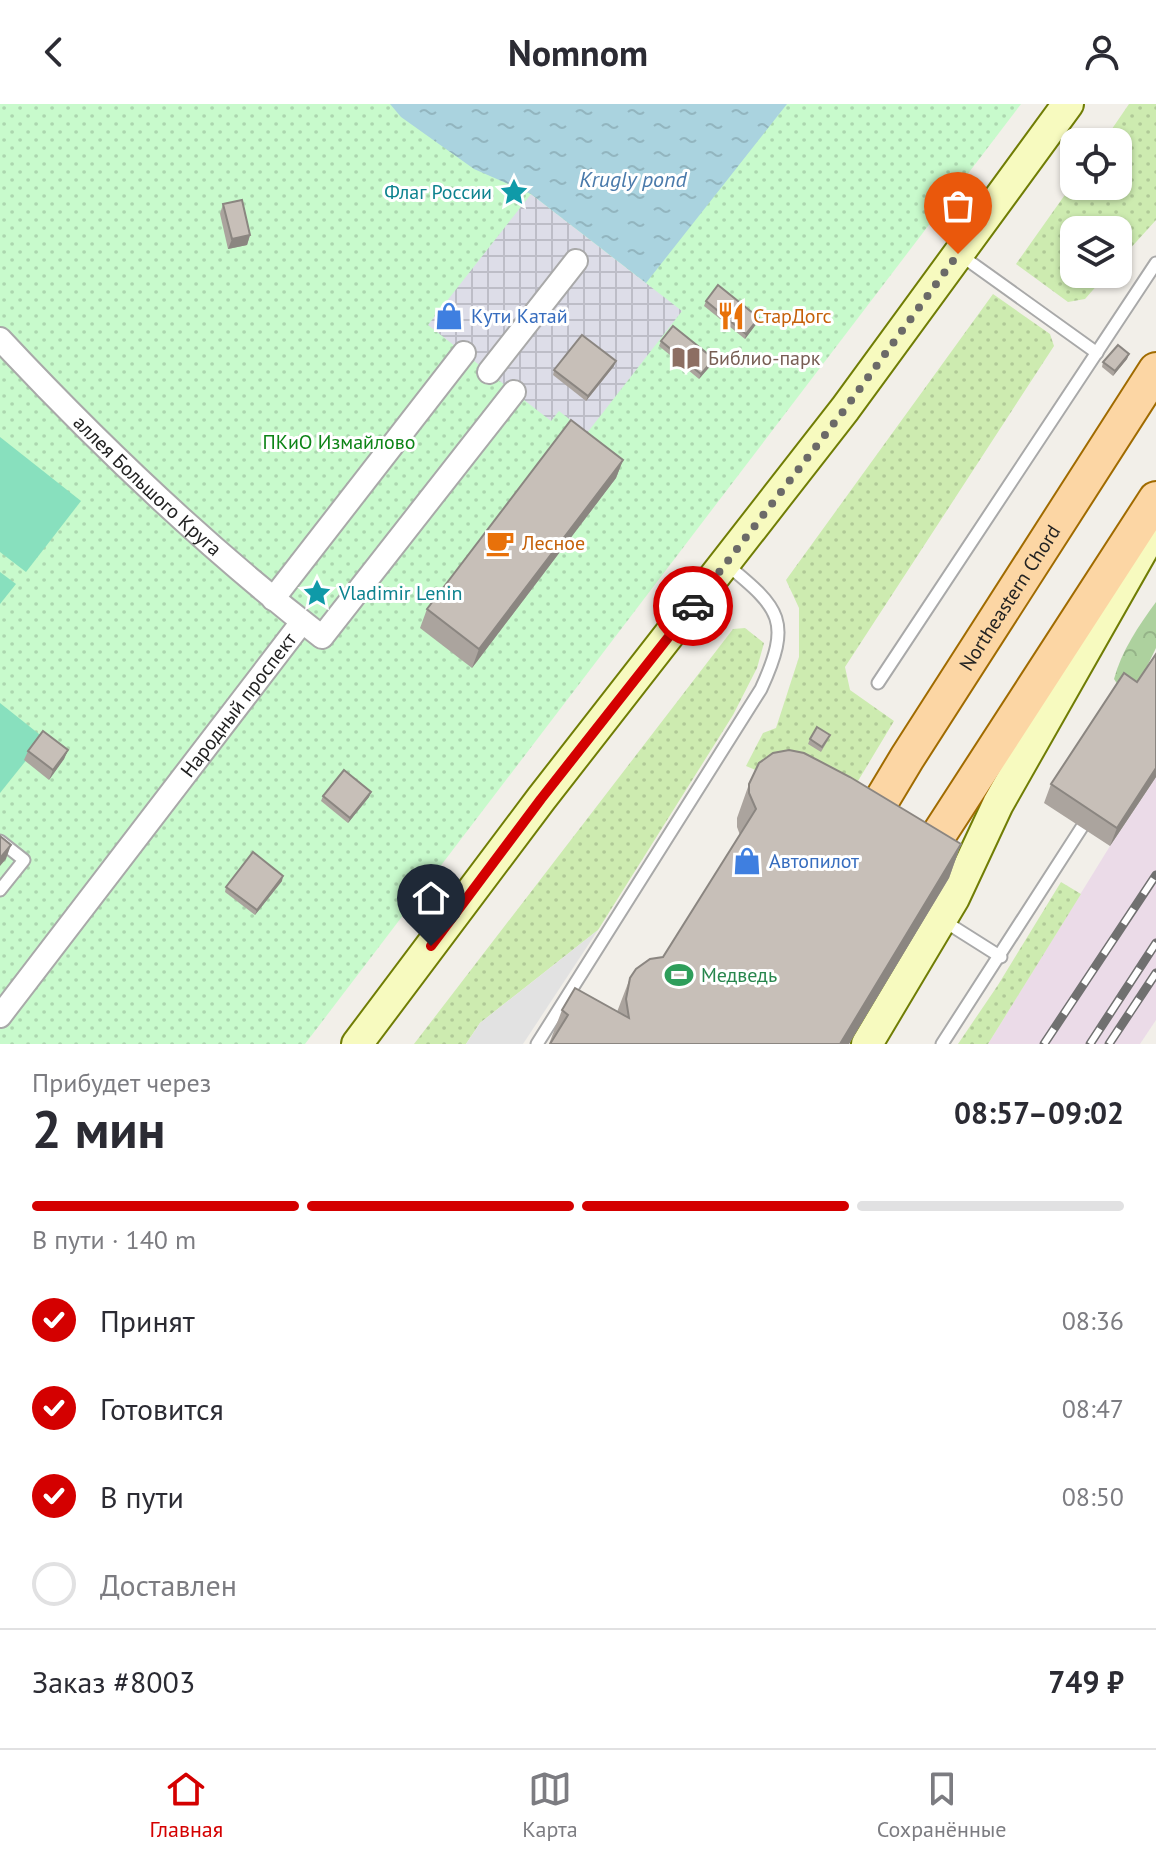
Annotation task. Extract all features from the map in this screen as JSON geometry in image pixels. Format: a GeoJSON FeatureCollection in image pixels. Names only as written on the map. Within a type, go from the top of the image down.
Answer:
{"type":"FeatureCollection","features":[{"type":"Feature","properties":{"kind":"main road","name":"Northeastern Chord"},"geometry":{"type":"LineString","coordinates":[[865,828],[915,744],[1156,370]]}},
{"type":"Feature","properties":{"kind":"main road"},"geometry":{"type":"LineString","coordinates":[[921,862],[1156,499]]}},
{"type":"Feature","properties":{"kind":"street"},"geometry":{"type":"LineString","coordinates":[[357,1044],[541,799],[845,409],[1068,104]]}},
{"type":"Feature","properties":{"kind":"street"},"geometry":{"type":"LineString","coordinates":[[489,372],[576,261]]}},
{"type":"Feature","properties":{"kind":"street","name":"аллея Большого Круга"},"geometry":{"type":"LineString","coordinates":[[0,339],[130,473],[302,622]]}},
{"type":"Feature","properties":{"kind":"street","name":"Народный проспект"},"geometry":{"type":"LineString","coordinates":[[273,599],[464,353]]}},
{"type":"Feature","properties":{"kind":"street","name":"Народный проспект"},"geometry":{"type":"LineString","coordinates":[[0,1016],[302,622],[322,637],[514,392]]}},
{"type":"Feature","properties":{"kind":"street"},"geometry":{"type":"LineString","coordinates":[[867,1044],[941,919],[998,804],[1156,526]]}},
{"type":"Feature","properties":{"kind":"lane"},"geometry":{"type":"LineString","coordinates":[[958,254],[1097,353]]}},
{"type":"Feature","properties":{"kind":"lane"},"geometry":{"type":"LineString","coordinates":[[878,683],[1156,263]]}},
{"type":"Feature","properties":{"kind":"lane"},"geometry":{"type":"LineString","coordinates":[[537,1044],[761,689],[774,660],[780,626],[764,595],[726,563]]}},
{"type":"Feature","properties":{"kind":"lane"},"geometry":{"type":"LineString","coordinates":[[942,1044],[1001,957],[1082,827]]}},
{"type":"Feature","properties":{"kind":"lane"},"geometry":{"type":"LineString","coordinates":[[0,841],[24,860],[0,890]]}},
{"type":"Feature","properties":{"kind":"lane"},"geometry":{"type":"LineString","coordinates":[[941,919],[1001,957]]}},
{"type":"Feature","properties":{"kind":"shaded area"},"geometry":{"type":"Polygon","coordinates":[[[531,194],[682,311],[587,433],[559,411],[551,421],[428,325],[531,194]]]}},
{"type":"Feature","properties":{"kind":"shaded area"},"geometry":{"type":"Polygon","coordinates":[[[1156,777],[1156,1020],[1140,1044],[988,1044],[1110,846],[1156,777]]]}},
{"type":"Feature","properties":{"kind":"shaded area"},"geometry":{"type":"Polygon","coordinates":[[[598,930],[523,1044],[466,1044],[480,1023],[598,930]]]}},
{"type":"Feature","properties":{"kind":"green space","name":"ПКиО Измайлово"},"geometry":{"type":"Polygon","coordinates":[[[0,104],[1021,104],[305,1044],[0,1044],[0,104]]]}},
{"type":"Feature","properties":{"kind":"green space"},"geometry":{"type":"Polygon","coordinates":[[[1129,104],[1156,104],[1156,220],[1132,247],[1132,216],[1060,216],[1060,288],[1095,288],[1085,299],[1068,302],[1016,264],[1061,200],[1132,200],[1132,128],[1113,128],[1129,104]]]}},
{"type":"Feature","properties":{"kind":"green space"},"geometry":{"type":"Polygon","coordinates":[[[993,294],[1050,334],[1054,346],[845,667],[850,690],[894,721],[843,806],[746,766],[763,733],[776,728],[799,657],[799,608],[786,580],[993,294]]]}},
{"type":"Feature","properties":{"kind":"green space"},"geometry":{"type":"Polygon","coordinates":[[[0,437],[81,501],[26,572],[0,552],[0,437]]]}},
{"type":"Feature","properties":{"kind":"green space"},"geometry":{"type":"Polygon","coordinates":[[[0,572],[16,584],[0,604],[0,572]]]}},
{"type":"Feature","properties":{"kind":"green space"},"geometry":{"type":"Polygon","coordinates":[[[1156,602],[1156,648],[1138,685],[1120,688],[1114,679],[1121,659],[1156,602]]]}},
{"type":"Feature","properties":{"kind":"green space"},"geometry":{"type":"Polygon","coordinates":[[[745,628],[764,643],[757,668],[733,715],[598,930],[480,1023],[466,1044],[414,1044],[733,629],[745,628]]]}},
{"type":"Feature","properties":{"kind":"green space"},"geometry":{"type":"Polygon","coordinates":[[[0,703],[44,738],[0,793],[0,703]]]}},
{"type":"Feature","properties":{"kind":"green space"},"geometry":{"type":"Polygon","coordinates":[[[1061,882],[1081,894],[988,1044],[958,1044],[998,985],[1061,882]]]}},
{"type":"Feature","properties":{"kind":"water","name":"Krugly pond"},"geometry":{"type":"Polygon","coordinates":[[[390,104],[787,104],[646,283],[531,194],[474,169],[401,117],[390,104]]]}},
{"type":"Feature","properties":{"kind":"building"},"geometry":{"type":"Polygon","coordinates":[[[242,200],[250,235],[232,239],[223,204],[242,200]]]}},
{"type":"Feature","properties":{"kind":"building"},"geometry":{"type":"Polygon","coordinates":[[[718,285],[759,318],[746,334],[706,301],[718,285]]]}},
{"type":"Feature","properties":{"kind":"building"},"geometry":{"type":"Polygon","coordinates":[[[673,326],[714,359],[701,374],[661,341],[673,326]]]}},
{"type":"Feature","properties":{"kind":"building"},"geometry":{"type":"Polygon","coordinates":[[[582,335],[616,361],[588,396],[554,370],[582,335]]]}},
{"type":"Feature","properties":{"kind":"building"},"geometry":{"type":"Polygon","coordinates":[[[1118,345],[1129,354],[1115,371],[1103,362],[1118,345]]]}},
{"type":"Feature","properties":{"kind":"building"},"geometry":{"type":"Polygon","coordinates":[[[571,420],[623,460],[479,649],[427,609],[571,420]]]}},
{"type":"Feature","properties":{"kind":"building"},"geometry":{"type":"Polygon","coordinates":[[[1156,654],[1156,768],[1117,828],[1051,784],[1124,673],[1137,682],[1156,654]]]}},
{"type":"Feature","properties":{"kind":"building"},"geometry":{"type":"Polygon","coordinates":[[[817,727],[830,735],[822,747],[810,739],[817,727]]]}},
{"type":"Feature","properties":{"kind":"building"},"geometry":{"type":"Polygon","coordinates":[[[43,731],[68,750],[53,770],[28,751],[43,731]]]}},
{"type":"Feature","properties":{"kind":"building"},"geometry":{"type":"Polygon","coordinates":[[[789,750],[804,753],[850,777],[961,844],[840,1044],[550,1044],[568,1015],[562,1010],[575,988],[629,1018],[626,999],[630,978],[650,959],[663,957],[756,809],[749,793],[749,784],[759,763],[773,753],[789,750]]]}},
{"type":"Feature","properties":{"kind":"building"},"geometry":{"type":"Polygon","coordinates":[[[344,770],[371,792],[350,818],[323,796],[344,770]]]}},
{"type":"Feature","properties":{"kind":"building"},"geometry":{"type":"Polygon","coordinates":[[[0,836],[11,845],[0,858],[0,836]]]}},
{"type":"Feature","properties":{"kind":"building"},"geometry":{"type":"Polygon","coordinates":[[[253,852],[283,876],[257,910],[226,887],[253,852]]]}},
{"type":"Feature","properties":{"kind":"railway"},"geometry":{"type":"LineString","coordinates":[[1044,1044],[1156,875]]}},
{"type":"Feature","properties":{"kind":"railway"},"geometry":{"type":"LineString","coordinates":[[1090,1044],[1156,943]]}},
{"type":"Feature","properties":{"kind":"railway"},"geometry":{"type":"LineString","coordinates":[[1109,1044],[1156,973]]}},
{"type":"Feature","properties":{"kind":"way so far"},"geometry":{"type":"LineString","coordinates":[[693,606],[845,409],[958,254]]}},
{"type":"Feature","properties":{"kind":"place","name":"Флаг России"},"geometry":{"type":"Point","coordinates":[514,192]}},
{"type":"Feature","properties":{"kind":"place","name":"Кути Катай"},"geometry":{"type":"Point","coordinates":[449,316]}},
{"type":"Feature","properties":{"kind":"place","name":"СтарДогс"},"geometry":{"type":"Point","coordinates":[731,316]}},
{"type":"Feature","properties":{"kind":"place","name":"Библио-парк"},"geometry":{"type":"Point","coordinates":[686,358]}},
{"type":"Feature","properties":{"kind":"place","name":"Лесное"},"geometry":{"type":"Point","coordinates":[500,543]}},
{"type":"Feature","properties":{"kind":"place","name":"Vladimir Lenin"},"geometry":{"type":"Point","coordinates":[317,593]}},
{"type":"Feature","properties":{"kind":"place","name":"Автопилот"},"geometry":{"type":"Point","coordinates":[747,861]}},
{"type":"Feature","properties":{"kind":"place","name":"Медведь"},"geometry":{"type":"Point","coordinates":[679,975]}},
{"type":"Feature","properties":{"kind":"route"},"geometry":{"type":"LineString","coordinates":[[431,946],[541,799],[693,606]]}}]}
